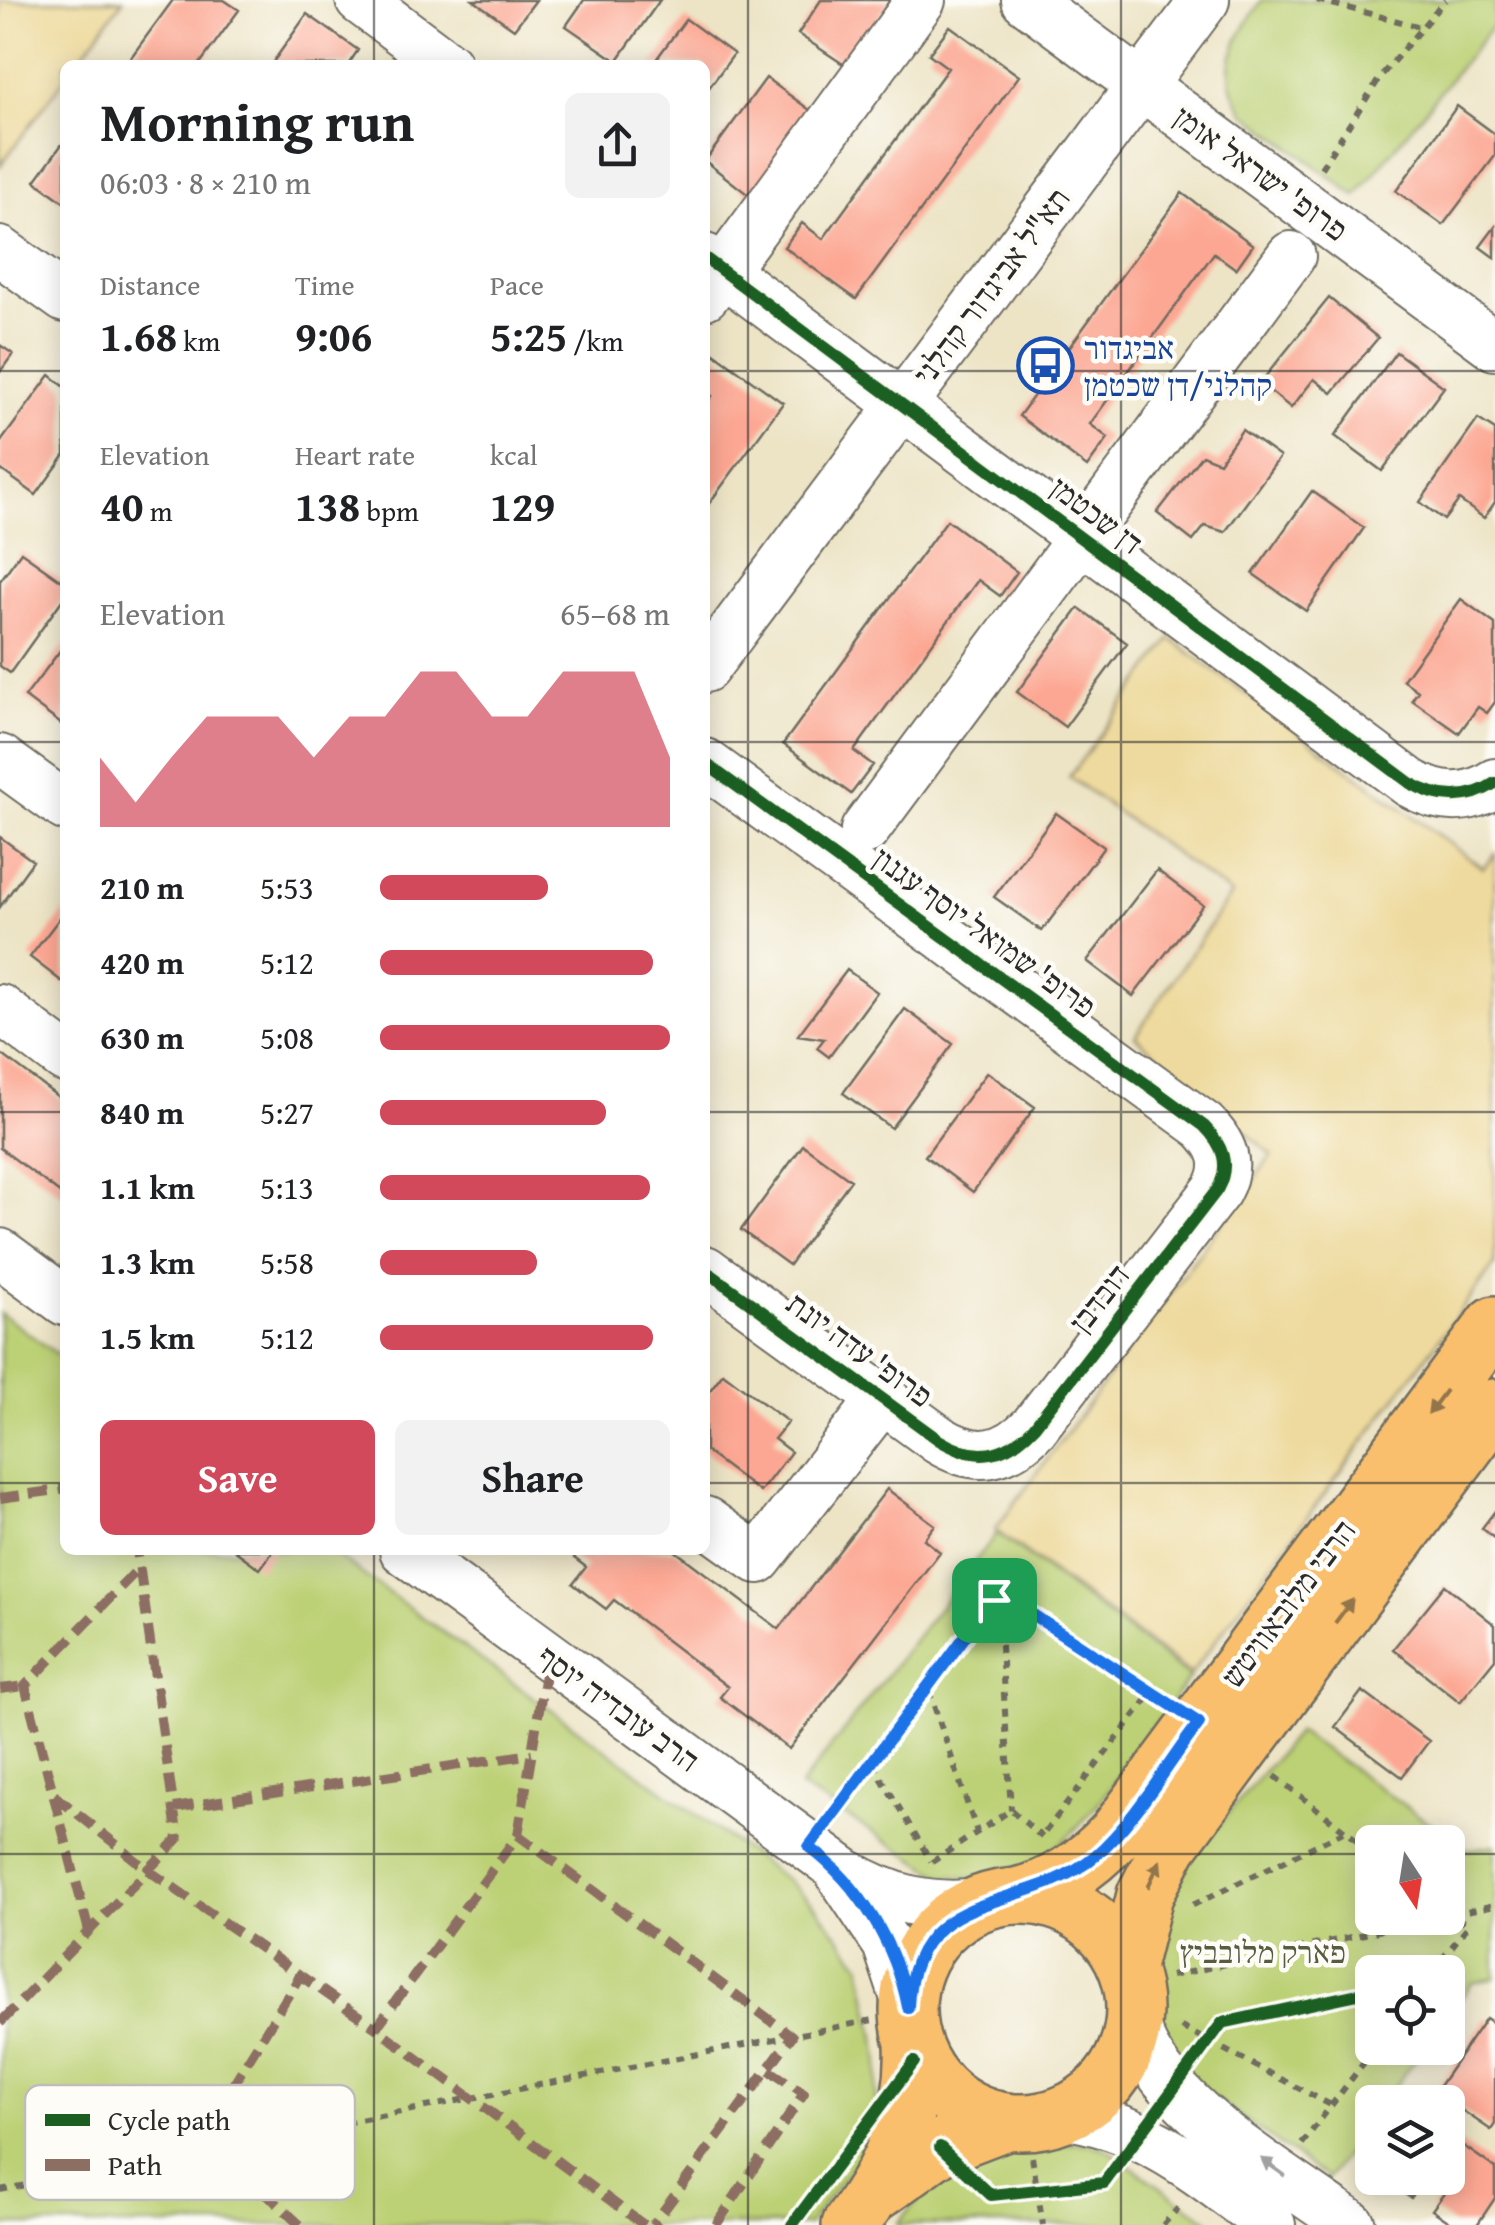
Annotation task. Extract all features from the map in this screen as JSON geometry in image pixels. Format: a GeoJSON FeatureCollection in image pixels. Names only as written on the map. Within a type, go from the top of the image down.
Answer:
{"type":"FeatureCollection","features":[{"type":"Feature","properties":{"kind":"main road","name":"הרבי מלובאוויטש"},"geometry":{"type":"LineString","coordinates":[[1133,1982],[1163,1856],[1220,1736],[1495,1324]]}},
{"type":"Feature","properties":{"kind":"main road","name":"הרבי מלובאוויטש"},"geometry":{"type":"LineString","coordinates":[[998,1900],[1060,1853],[1116,1834],[1220,1736],[1495,1407]]}},
{"type":"Feature","properties":{"kind":"main road"},"geometry":{"type":"LineString","coordinates":[[1046,1898],[1083,1914],[1109,1936],[1133,1982],[1128,2050],[1110,2080],[1089,2099],[940,2147],[861,2210],[905,2123],[912,2093],[912,1974],[926,1947],[952,1918],[998,1900],[1046,1898]]}},
{"type":"Feature","properties":{"kind":"main road"},"geometry":{"type":"LineString","coordinates":[[909,2022],[926,2071],[954,2100],[979,2114],[1032,2119]]}},
{"type":"Feature","properties":{"kind":"street"},"geometry":{"type":"LineString","coordinates":[[360,0],[440,60]]}},
{"type":"Feature","properties":{"kind":"street"},"geometry":{"type":"LineString","coordinates":[[711,274],[921,0]]}},
{"type":"Feature","properties":{"kind":"street","name":"פרופ' ישראל אומן"},"geometry":{"type":"LineString","coordinates":[[1026,0],[1495,346]]}},
{"type":"Feature","properties":{"kind":"street","name":"תא\"ל אביגדור קהלני"},"geometry":{"type":"LineString","coordinates":[[710,661],[1205,0]]}},
{"type":"Feature","properties":{"kind":"street"},"geometry":{"type":"LineString","coordinates":[[0,251],[60,294]]}},
{"type":"Feature","properties":{"kind":"street"},"geometry":{"type":"LineString","coordinates":[[866,830],[1291,256]]}},
{"type":"Feature","properties":{"kind":"street","name":"דן שכטמן"},"geometry":{"type":"LineString","coordinates":[[711,274],[902,404],[1410,783],[1443,796],[1480,789]]}},
{"type":"Feature","properties":{"kind":"street"},"geometry":{"type":"LineString","coordinates":[[0,759],[60,802]]}},
{"type":"Feature","properties":{"kind":"street","name":"פרופ' שמואל יוסף עגנון"},"geometry":{"type":"LineString","coordinates":[[710,767],[1196,1121],[1216,1140],[1223,1155]]}},
{"type":"Feature","properties":{"kind":"street"},"geometry":{"type":"LineString","coordinates":[[0,1009],[60,1054]]}},
{"type":"Feature","properties":{"kind":"street","name":"דובדבן"},"geometry":{"type":"LineString","coordinates":[[990,1455],[1017,1444],[1034,1427],[1217,1190],[1224,1172],[1223,1155]]}},
{"type":"Feature","properties":{"kind":"street"},"geometry":{"type":"LineString","coordinates":[[0,1253],[60,1296]]}},
{"type":"Feature","properties":{"kind":"street","name":"פרופ' עדה יונת"},"geometry":{"type":"LineString","coordinates":[[710,1274],[950,1446],[990,1455]]}},
{"type":"Feature","properties":{"kind":"street"},"geometry":{"type":"LineString","coordinates":[[710,1525],[758,1559],[882,1399]]}},
{"type":"Feature","properties":{"kind":"street","name":"הרב עובדיה יוסף"},"geometry":{"type":"LineString","coordinates":[[411,1555],[821,1856],[884,1893],[926,1905],[998,1900]]}},
{"type":"Feature","properties":{"kind":"street","name":"הרב עובדיה יוסף"},"geometry":{"type":"LineString","coordinates":[[821,1856],[880,1930],[900,1972],[909,2022]]}},
{"type":"Feature","properties":{"kind":"street"},"geometry":{"type":"LineString","coordinates":[[1133,1982],[1148,2058],[1172,2089],[1351,2225]]}},
{"type":"Feature","properties":{"kind":"street"},"geometry":{"type":"LineString","coordinates":[[1032,2119],[1104,2121],[1148,2137],[1271,2225]]}},
{"type":"Feature","properties":{"kind":"path"},"geometry":{"type":"LineString","coordinates":[[1318,0],[1421,27]]}},
{"type":"Feature","properties":{"kind":"path"},"geometry":{"type":"LineString","coordinates":[[1306,206],[1338,139],[1445,0]]}},
{"type":"Feature","properties":{"kind":"path"},"geometry":{"type":"LineString","coordinates":[[998,1592],[1011,1810],[1060,1853],[1152,1693]]}},
{"type":"Feature","properties":{"kind":"path"},"geometry":{"type":"LineString","coordinates":[[821,1856],[873,1764],[998,1592]]}},
{"type":"Feature","properties":{"kind":"path"},"geometry":{"type":"LineString","coordinates":[[998,1592],[1220,1736],[1355,1839]]}},
{"type":"Feature","properties":{"kind":"path"},"geometry":{"type":"LineString","coordinates":[[928,1690],[977,1832]]}},
{"type":"Feature","properties":{"kind":"path"},"geometry":{"type":"LineString","coordinates":[[873,1764],[932,1862]]}},
{"type":"Feature","properties":{"kind":"path"},"geometry":{"type":"LineString","coordinates":[[884,1893],[1011,1810]]}},
{"type":"Feature","properties":{"kind":"path"},"geometry":{"type":"LineString","coordinates":[[1133,1982],[1345,1831]]}},
{"type":"Feature","properties":{"kind":"path"},"geometry":{"type":"LineString","coordinates":[[1465,1910],[1495,1905]]}},
{"type":"Feature","properties":{"kind":"path"},"geometry":{"type":"LineString","coordinates":[[1133,1982],[1357,1935]]}},
{"type":"Feature","properties":{"kind":"path"},"geometry":{"type":"LineString","coordinates":[[1445,1955],[1461,1935]]}},
{"type":"Feature","properties":{"kind":"path"},"geometry":{"type":"LineString","coordinates":[[1133,1982],[1211,2037],[1331,2105]]}},
{"type":"Feature","properties":{"kind":"path"},"geometry":{"type":"LineString","coordinates":[[355,2124],[909,2022]]}},
{"type":"Feature","properties":{"kind":"path"},"geometry":{"type":"LineString","coordinates":[[1172,2089],[1211,2037]]}},
{"type":"Feature","properties":{"kind":"path"},"geometry":{"type":"LineString","coordinates":[[1280,2173],[1362,2065]]}},
{"type":"Feature","properties":{"kind":"path"},"geometry":{"type":"LineString","coordinates":[[1032,2119],[1043,2225]]}},
{"type":"Feature","properties":{"kind":"path"},"geometry":{"type":"LineString","coordinates":[[0,2190],[25,2185]]}},
{"type":"Feature","properties":{"kind":"path"},"geometry":{"type":"LineString","coordinates":[[1022,2191],[1054,2188]]}},
{"type":"Feature","properties":{"kind":"green space"},"geometry":{"type":"Polygon","coordinates":[[[1262,0],[1495,0],[1495,23],[1356,196],[1245,113],[1236,98],[1231,83],[1232,55],[1262,0]]]}},
{"type":"Feature","properties":{"kind":"green space"},"geometry":{"type":"Polygon","coordinates":[[[0,1313],[60,1356],[60,1555],[336,1555],[788,1881],[819,1910],[861,1965],[879,2058],[873,2138],[808,2225],[0,2225],[0,1313]]]}},
{"type":"Feature","properties":{"kind":"green space"},"geometry":{"type":"Polygon","coordinates":[[[997,1533],[1190,1677],[1089,1815],[1041,1860],[1000,1876],[942,1876],[800,1787],[997,1533]]]}},
{"type":"Feature","properties":{"kind":"green space","name":"פארק מלובביץ"},"geometry":{"type":"Polygon","coordinates":[[[1298,1731],[1432,1825],[1355,1825],[1355,1935],[1465,1935],[1465,1848],[1495,1845],[1495,1978],[1472,1983],[1465,1993],[1465,1955],[1355,1955],[1355,2065],[1411,2065],[1397,2085],[1355,2085],[1355,2142],[1328,2179],[1207,2093],[1182,2064],[1161,2021],[1150,1958],[1169,1883],[1298,1731]]]}},
{"type":"Feature","properties":{"kind":"green space"},"geometry":{"type":"Polygon","coordinates":[[[1086,2143],[1106,2149],[1215,2225],[897,2225],[932,2182],[1005,2146],[1086,2143]]]}},
{"type":"Feature","properties":{"kind":"sand"},"geometry":{"type":"Polygon","coordinates":[[[0,0],[123,0],[79,60],[60,60],[60,85],[0,166],[0,0]]]}},
{"type":"Feature","properties":{"kind":"sand"},"geometry":{"type":"Polygon","coordinates":[[[1171,639],[1483,868],[1495,854],[1495,1264],[1191,1674],[995,1530],[1272,1155],[1135,1036],[1231,894],[1069,777],[1171,639]]]}},
{"type":"Feature","properties":{"kind":"building"},"geometry":{"type":"Polygon","coordinates":[[[173,0],[224,0],[239,10],[203,60],[129,60],[173,0]]]}},
{"type":"Feature","properties":{"kind":"building"},"geometry":{"type":"Polygon","coordinates":[[[473,0],[536,0],[514,29],[473,0]]]}},
{"type":"Feature","properties":{"kind":"building"},"geometry":{"type":"Polygon","coordinates":[[[584,0],[660,0],[618,60],[566,26],[584,0]]]}},
{"type":"Feature","properties":{"kind":"building"},"geometry":{"type":"Polygon","coordinates":[[[821,0],[890,0],[846,66],[798,34],[821,0]]]}},
{"type":"Feature","properties":{"kind":"building"},"geometry":{"type":"Polygon","coordinates":[[[307,14],[358,50],[351,60],[275,60],[307,14]]]}},
{"type":"Feature","properties":{"kind":"building"},"geometry":{"type":"Polygon","coordinates":[[[686,19],[734,54],[710,86],[710,60],[656,60],[686,19]]]}},
{"type":"Feature","properties":{"kind":"building"},"geometry":{"type":"Polygon","coordinates":[[[950,26],[1019,76],[856,299],[784,247],[802,223],[823,239],[948,68],[929,54],[950,26]]]}},
{"type":"Feature","properties":{"kind":"building"},"geometry":{"type":"Polygon","coordinates":[[[766,78],[814,113],[751,197],[710,165],[710,154],[766,78]]]}},
{"type":"Feature","properties":{"kind":"building"},"geometry":{"type":"Polygon","coordinates":[[[1457,106],[1495,134],[1495,156],[1443,225],[1396,191],[1457,106]]]}},
{"type":"Feature","properties":{"kind":"building"},"geometry":{"type":"Polygon","coordinates":[[[60,147],[60,199],[35,181],[60,147]]]}},
{"type":"Feature","properties":{"kind":"building"},"geometry":{"type":"Polygon","coordinates":[[[1182,193],[1253,245],[1236,269],[1214,253],[1090,424],[1108,438],[1087,467],[1019,416],[1182,193]]]}},
{"type":"Feature","properties":{"kind":"building"},"geometry":{"type":"Polygon","coordinates":[[[1495,227],[1495,258],[1480,247],[1495,227]]]}},
{"type":"Feature","properties":{"kind":"building"},"geometry":{"type":"Polygon","coordinates":[[[1329,298],[1378,338],[1332,393],[1314,379],[1291,408],[1260,383],[1329,298]]]}},
{"type":"Feature","properties":{"kind":"building"},"geometry":{"type":"Polygon","coordinates":[[[0,345],[13,354],[0,372],[0,345]]]}},
{"type":"Feature","properties":{"kind":"building"},"geometry":{"type":"Polygon","coordinates":[[[1396,352],[1444,387],[1382,471],[1335,436],[1396,352]]]}},
{"type":"Feature","properties":{"kind":"building"},"geometry":{"type":"Polygon","coordinates":[[[714,353],[783,403],[710,502],[712,396],[710,359],[714,353]]]}},
{"type":"Feature","properties":{"kind":"building"},"geometry":{"type":"Polygon","coordinates":[[[50,375],[60,383],[60,462],[36,495],[0,469],[0,443],[50,375]]]}},
{"type":"Feature","properties":{"kind":"building"},"geometry":{"type":"Polygon","coordinates":[[[1478,419],[1495,430],[1495,502],[1484,518],[1459,500],[1444,520],[1420,502],[1478,419]]]}},
{"type":"Feature","properties":{"kind":"building"},"geometry":{"type":"Polygon","coordinates":[[[1242,430],[1280,457],[1225,532],[1205,526],[1193,541],[1157,513],[1202,455],[1219,462],[1242,430]]]}},
{"type":"Feature","properties":{"kind":"building"},"geometry":{"type":"Polygon","coordinates":[[[1312,491],[1364,528],[1306,611],[1253,574],[1312,491]]]}},
{"type":"Feature","properties":{"kind":"building"},"geometry":{"type":"Polygon","coordinates":[[[947,520],[1017,572],[1000,596],[978,580],[854,751],[873,765],[851,794],[783,744],[947,520]]]}},
{"type":"Feature","properties":{"kind":"building"},"geometry":{"type":"Polygon","coordinates":[[[21,552],[60,579],[60,603],[10,673],[0,666],[0,581],[21,552]]]}},
{"type":"Feature","properties":{"kind":"building"},"geometry":{"type":"Polygon","coordinates":[[[1461,599],[1495,624],[1495,702],[1487,713],[1478,707],[1459,733],[1412,700],[1418,691],[1403,680],[1461,599]]]}},
{"type":"Feature","properties":{"kind":"building"},"geometry":{"type":"Polygon","coordinates":[[[1079,608],[1127,643],[1065,727],[1017,692],[1079,608]]]}},
{"type":"Feature","properties":{"kind":"building"},"geometry":{"type":"Polygon","coordinates":[[[60,651],[60,723],[25,697],[60,651]]]}},
{"type":"Feature","properties":{"kind":"building"},"geometry":{"type":"Polygon","coordinates":[[[1056,813],[1104,847],[1042,931],[994,897],[1056,813]]]}},
{"type":"Feature","properties":{"kind":"building"},"geometry":{"type":"Polygon","coordinates":[[[0,837],[33,861],[0,907],[0,837]]]}},
{"type":"Feature","properties":{"kind":"building"},"geometry":{"type":"Polygon","coordinates":[[[1157,870],[1203,905],[1133,996],[1087,961],[1157,870]]]}},
{"type":"Feature","properties":{"kind":"building"},"geometry":{"type":"Polygon","coordinates":[[[60,918],[60,980],[30,957],[60,918]]]}},
{"type":"Feature","properties":{"kind":"building"},"geometry":{"type":"Polygon","coordinates":[[[847,970],[877,992],[829,1057],[817,1048],[824,1039],[798,1035],[847,970]]]}},
{"type":"Feature","properties":{"kind":"building"},"geometry":{"type":"Polygon","coordinates":[[[905,1009],[953,1044],[891,1128],[843,1093],[905,1009]]]}},
{"type":"Feature","properties":{"kind":"building"},"geometry":{"type":"Polygon","coordinates":[[[0,1053],[60,1098],[60,1193],[0,1148],[0,1053]]]}},
{"type":"Feature","properties":{"kind":"building"},"geometry":{"type":"Polygon","coordinates":[[[987,1072],[1035,1107],[973,1192],[925,1156],[987,1072]]]}},
{"type":"Feature","properties":{"kind":"building"},"geometry":{"type":"Polygon","coordinates":[[[803,1145],[851,1180],[789,1265],[741,1230],[803,1145]]]}},
{"type":"Feature","properties":{"kind":"building"},"geometry":{"type":"Polygon","coordinates":[[[723,1373],[788,1422],[774,1439],[791,1452],[760,1492],[710,1455],[710,1390],[723,1373]]]}},
{"type":"Feature","properties":{"kind":"building"},"geometry":{"type":"Polygon","coordinates":[[[887,1489],[935,1525],[924,1539],[940,1552],[789,1749],[720,1697],[728,1687],[614,1600],[606,1609],[573,1584],[586,1567],[574,1558],[681,1555],[779,1629],[887,1489]]]}},
{"type":"Feature","properties":{"kind":"building"},"geometry":{"type":"Polygon","coordinates":[[[1495,1511],[1495,1539],[1482,1528],[1495,1511]]]}},
{"type":"Feature","properties":{"kind":"building"},"geometry":{"type":"Polygon","coordinates":[[[241,1555],[270,1555],[260,1569],[241,1555]]]}},
{"type":"Feature","properties":{"kind":"building"},"geometry":{"type":"Polygon","coordinates":[[[1445,1585],[1495,1625],[1495,1659],[1460,1702],[1393,1649],[1445,1585]]]}},
{"type":"Feature","properties":{"kind":"building"},"geometry":{"type":"Polygon","coordinates":[[[1362,1691],[1429,1741],[1402,1777],[1335,1727],[1362,1691]]]}},
{"type":"Feature","properties":{"kind":"building"},"geometry":{"type":"Polygon","coordinates":[[[1486,2018],[1495,2024],[1495,2124],[1491,2130],[1465,2112],[1465,2085],[1440,2085],[1454,2065],[1465,2065],[1465,2048],[1486,2018]]]}},
{"type":"Feature","properties":{"kind":"building"},"geometry":{"type":"Polygon","coordinates":[[[1465,2147],[1495,2168],[1495,2198],[1477,2225],[1454,2225],[1432,2210],[1443,2195],[1465,2195],[1465,2147]]]}},
{"type":"Feature","properties":{"kind":"marked path"},"geometry":{"type":"LineString","coordinates":[[0,1498],[60,1490]]}},
{"type":"Feature","properties":{"kind":"marked path"},"geometry":{"type":"LineString","coordinates":[[0,2023],[178,1839],[138,1555]]}},
{"type":"Feature","properties":{"kind":"marked path"},"geometry":{"type":"LineString","coordinates":[[89,1931],[25,1686],[140,1567]]}},
{"type":"Feature","properties":{"kind":"marked path"},"geometry":{"type":"LineString","coordinates":[[518,1835],[548,1656]]}},
{"type":"Feature","properties":{"kind":"marked path"},"geometry":{"type":"LineString","coordinates":[[0,1689],[25,1686]]}},
{"type":"Feature","properties":{"kind":"marked path"},"geometry":{"type":"LineString","coordinates":[[174,1808],[532,1754]]}},
{"type":"Feature","properties":{"kind":"marked path"},"geometry":{"type":"LineString","coordinates":[[54,1795],[148,1870],[376,2028]]}},
{"type":"Feature","properties":{"kind":"marked path"},"geometry":{"type":"LineString","coordinates":[[644,2225],[376,2028],[518,1835],[792,2036],[653,2225]]}},
{"type":"Feature","properties":{"kind":"marked path"},"geometry":{"type":"LineString","coordinates":[[233,2085],[300,1976]]}},
{"type":"Feature","properties":{"kind":"marked path"},"geometry":{"type":"LineString","coordinates":[[716,2225],[804,2093],[767,2069]]}},
{"type":"Feature","properties":{"kind":"marked path"},"geometry":{"type":"LineString","coordinates":[[273,2200],[300,2225]]}},
{"type":"Feature","properties":{"kind":"cycle path"},"geometry":{"type":"LineString","coordinates":[[710,262],[1410,783],[1452,796],[1474,793],[1495,783]]}},
{"type":"Feature","properties":{"kind":"cycle path"},"geometry":{"type":"LineString","coordinates":[[710,767],[1204,1126],[1216,1140],[1224,1164],[1217,1190],[1034,1427],[1001,1451],[965,1452],[939,1440],[710,1274]]}},
{"type":"Feature","properties":{"kind":"cycle path"},"geometry":{"type":"LineString","coordinates":[[940,2147],[991,2195],[1104,2183],[1222,2023],[1355,1995]]}},
{"type":"Feature","properties":{"kind":"cycle path"},"geometry":{"type":"LineString","coordinates":[[792,2225],[914,2062]]}},
{"type":"Feature","properties":{"kind":"place","name":"אביגדור קהלני/דן שכטמן"},"geometry":{"type":"Point","coordinates":[1045,365]}},
{"type":"Feature","properties":{"kind":"route"},"geometry":{"type":"LineString","coordinates":[[998,1592],[1199,1723],[1116,1834],[1078,1869],[1045,1887],[985,1901],[952,1918],[926,1947],[912,1974],[908,2007],[900,1972],[880,1930],[834,1865],[809,1847],[994,1600],[998,1592]]}}]}
